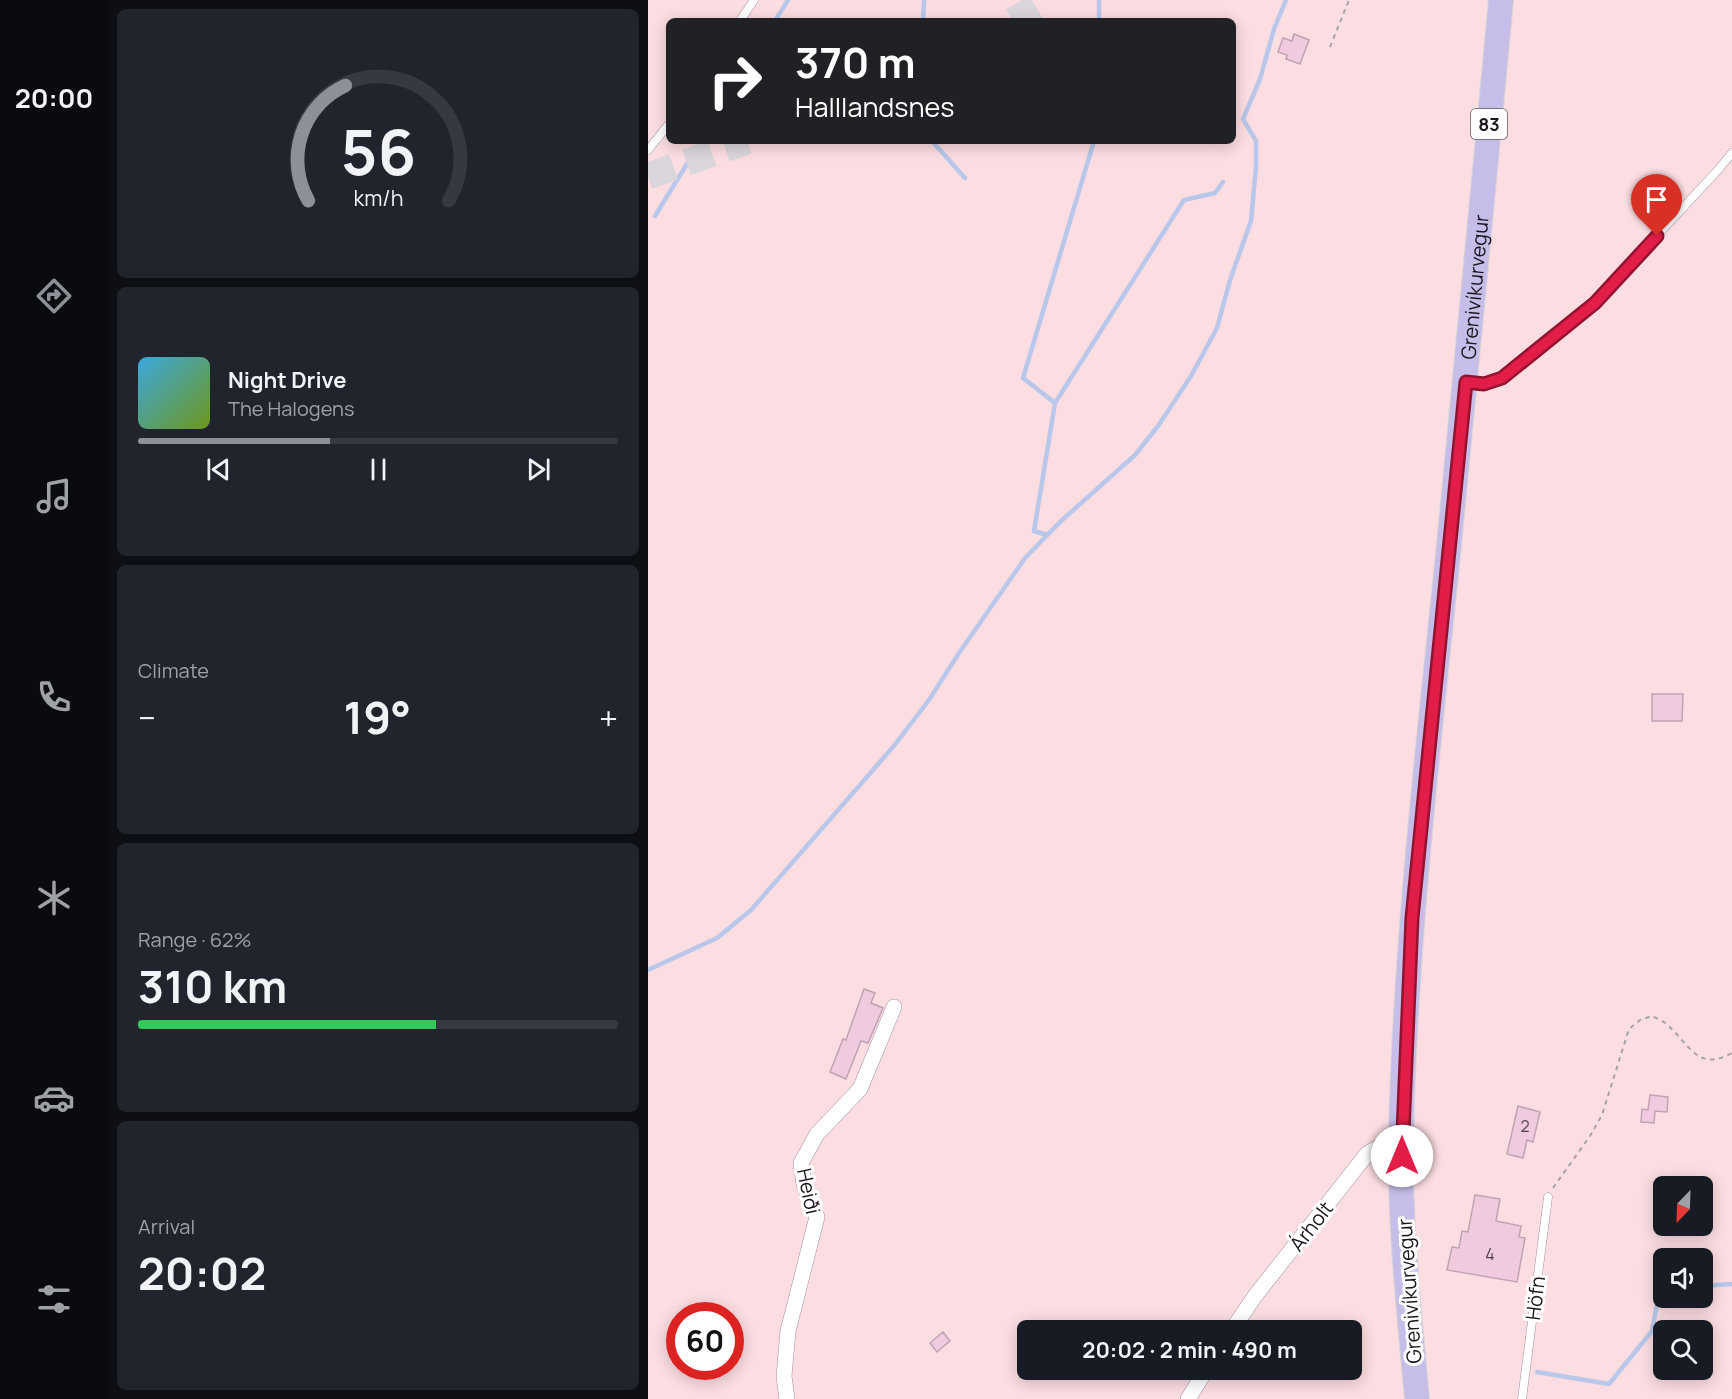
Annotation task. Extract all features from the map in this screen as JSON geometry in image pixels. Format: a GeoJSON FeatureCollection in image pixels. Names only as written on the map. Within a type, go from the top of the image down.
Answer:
{"type":"FeatureCollection","features":[{"type":"Feature","properties":{"kind":"main road","name":"Grenivíkurvegur"},"geometry":{"type":"LineString","coordinates":[[1417,1399],[1404,1264],[1401,1134],[1412,918],[1466,382],[1501,0]]}},
{"type":"Feature","properties":{"kind":"street","name":"Heiði"},"geometry":{"type":"LineString","coordinates":[[787,1399],[784,1376],[788,1331],[817,1217],[804,1184],[801,1163],[817,1134],[860,1089],[894,1007]]}},
{"type":"Feature","properties":{"kind":"street","name":"Árholt"},"geometry":{"type":"LineString","coordinates":[[1239,1320],[1366,1154],[1401,1134]]}},
{"type":"Feature","properties":{"kind":"street"},"geometry":{"type":"LineString","coordinates":[[1188,1399],[1200,1380]]}},
{"type":"Feature","properties":{"kind":"lane"},"geometry":{"type":"LineString","coordinates":[[742,18],[754,0]]}},
{"type":"Feature","properties":{"kind":"lane"},"geometry":{"type":"LineString","coordinates":[[648,150],[666,128]]}},
{"type":"Feature","properties":{"kind":"lane"},"geometry":{"type":"LineString","coordinates":[[1466,382],[1484,384],[1502,378],[1595,303],[1732,153]]}},
{"type":"Feature","properties":{"kind":"lane","name":"Höfn"},"geometry":{"type":"LineString","coordinates":[[1522,1399],[1548,1197]]}},
{"type":"Feature","properties":{"kind":"path"},"geometry":{"type":"LineString","coordinates":[[1330,47],[1349,0]]}},
{"type":"Feature","properties":{"kind":"path"},"geometry":{"type":"LineString","coordinates":[[1548,1197],[1602,1115],[1629,1029],[1640,1020],[1652,1016],[1665,1023],[1686,1047],[1702,1059],[1720,1060],[1732,1053]]}},
{"type":"Feature","properties":{"kind":"shaded area"},"geometry":{"type":"Polygon","coordinates":[[[648,0],[1732,0],[1732,1399],[648,1399],[648,0]]]}},
{"type":"Feature","properties":{"kind":"building"},"geometry":{"type":"Polygon","coordinates":[[[1294,34],[1309,40],[1300,64],[1286,59],[1287,55],[1278,52],[1283,38],[1292,41],[1294,34]]]}},
{"type":"Feature","properties":{"kind":"building"},"geometry":{"type":"Polygon","coordinates":[[[1652,694],[1683,694],[1682,721],[1652,721],[1652,694]]]}},
{"type":"Feature","properties":{"kind":"building"},"geometry":{"type":"Polygon","coordinates":[[[864,989],[875,993],[871,1003],[883,1008],[868,1043],[861,1041],[846,1079],[830,1072],[843,1039],[846,1040],[864,989]]]}},
{"type":"Feature","properties":{"kind":"building"},"geometry":{"type":"Polygon","coordinates":[[[1650,1095],[1668,1097],[1667,1112],[1655,1111],[1654,1123],[1641,1122],[1642,1109],[1648,1110],[1650,1095]]]}},
{"type":"Feature","properties":{"kind":"building"},"geometry":{"type":"Polygon","coordinates":[[[1518,1106],[1540,1112],[1533,1142],[1527,1140],[1523,1158],[1507,1154],[1518,1106]]]}},
{"type":"Feature","properties":{"kind":"building"},"geometry":{"type":"Polygon","coordinates":[[[1475,1195],[1500,1199],[1496,1221],[1521,1226],[1519,1237],[1525,1238],[1517,1282],[1447,1270],[1452,1247],[1459,1248],[1462,1231],[1468,1232],[1475,1195]]]}},
{"type":"Feature","properties":{"kind":"building"},"geometry":{"type":"Polygon","coordinates":[[[943,1332],[950,1341],[937,1352],[930,1343],[943,1332]]]}},
{"type":"Feature","properties":{"kind":"waterway"},"geometry":{"type":"LineString","coordinates":[[777,18],[788,0]]}},
{"type":"Feature","properties":{"kind":"waterway"},"geometry":{"type":"LineString","coordinates":[[923,18],[924,0]]}},
{"type":"Feature","properties":{"kind":"waterway"},"geometry":{"type":"LineString","coordinates":[[1099,0],[1099,18]]}},
{"type":"Feature","properties":{"kind":"waterway"},"geometry":{"type":"LineString","coordinates":[[648,970],[717,938],[751,910],[893,747],[929,700],[1025,558],[1061,521],[1135,455],[1158,426],[1191,376],[1217,328],[1230,280],[1251,221],[1256,141],[1243,119],[1260,79],[1274,29],[1286,0]]}},
{"type":"Feature","properties":{"kind":"waterway"},"geometry":{"type":"LineString","coordinates":[[655,216],[699,144]]}},
{"type":"Feature","properties":{"kind":"waterway"},"geometry":{"type":"LineString","coordinates":[[935,144],[965,178]]}},
{"type":"Feature","properties":{"kind":"waterway"},"geometry":{"type":"LineString","coordinates":[[1055,403],[1023,378],[1093,144]]}},
{"type":"Feature","properties":{"kind":"waterway"},"geometry":{"type":"LineString","coordinates":[[1047,535],[1034,531],[1055,403],[1184,200],[1215,193],[1223,182]]}},
{"type":"Feature","properties":{"kind":"waterway"},"geometry":{"type":"LineString","coordinates":[[1713,1285],[1732,1284]]}},
{"type":"Feature","properties":{"kind":"waterway"},"geometry":{"type":"LineString","coordinates":[[1537,1372],[1609,1384],[1652,1331],[1656,1308]]}},
{"type":"Feature","properties":{"kind":"tunnel"},"geometry":{"type":"LineString","coordinates":[[1018,18],[1048,0]]}},
{"type":"Feature","properties":{"kind":"tunnel"},"geometry":{"type":"LineString","coordinates":[[648,176],[739,144]]}},
{"type":"Feature","properties":{"kind":"route"},"geometry":{"type":"LineString","coordinates":[[1402,1156],[1401,1134],[1412,918],[1466,382],[1484,384],[1502,378],[1595,303],[1657,236]]}}]}
